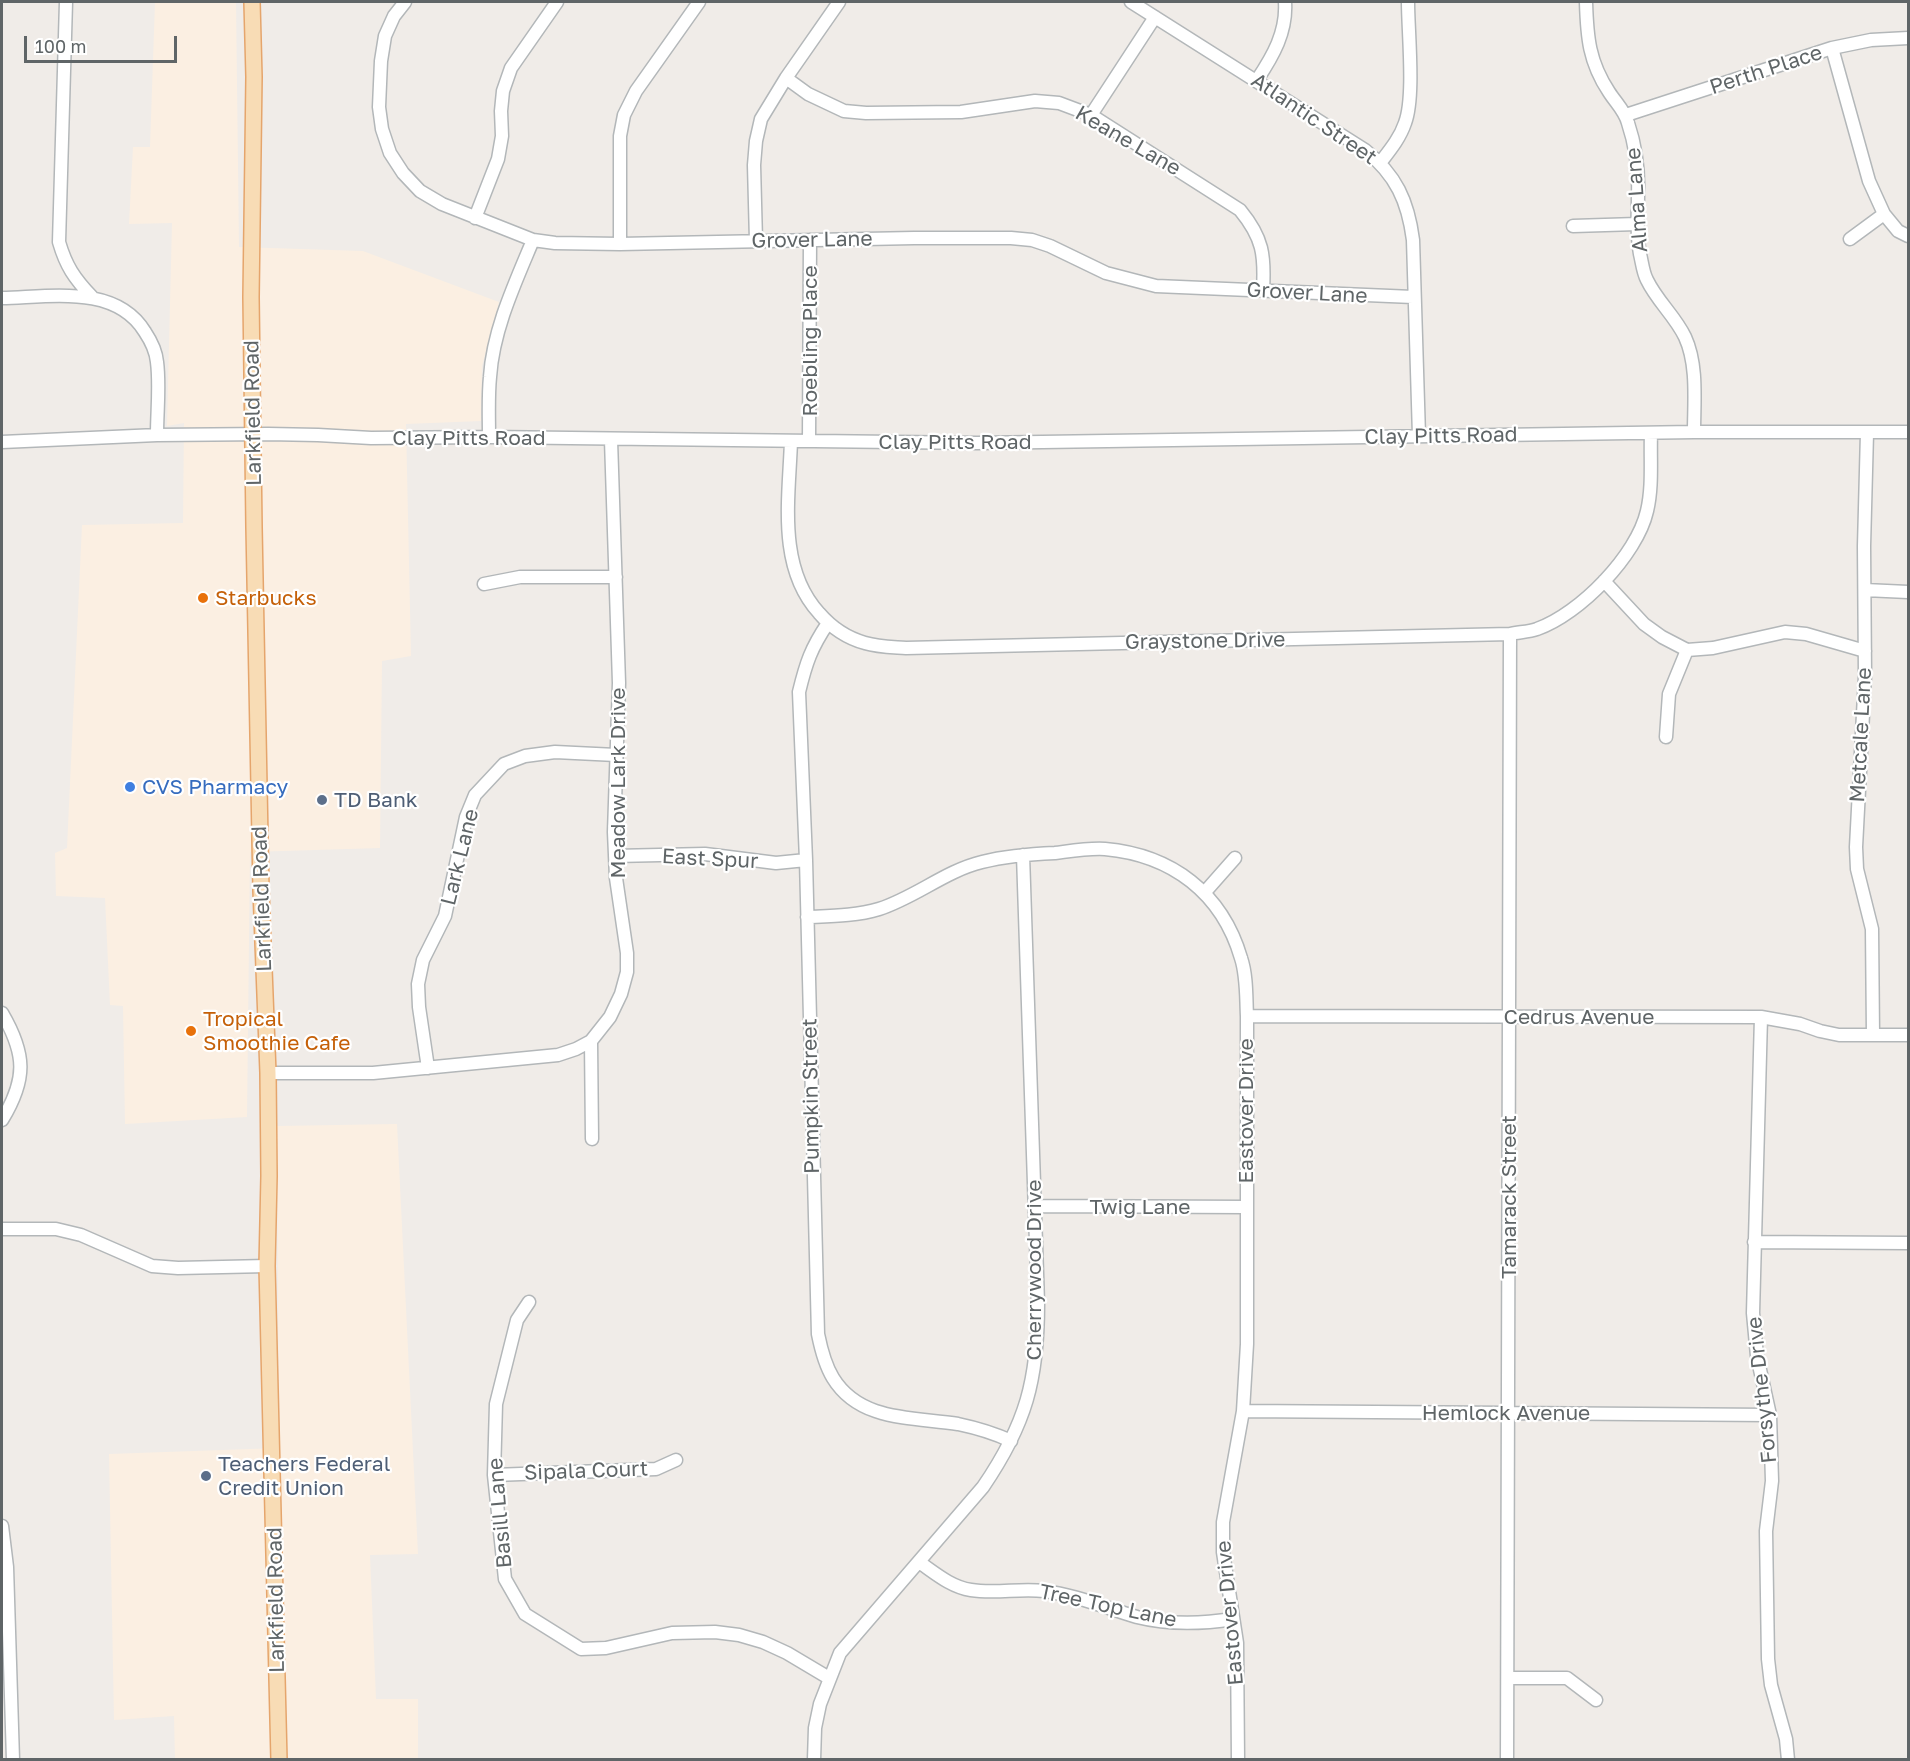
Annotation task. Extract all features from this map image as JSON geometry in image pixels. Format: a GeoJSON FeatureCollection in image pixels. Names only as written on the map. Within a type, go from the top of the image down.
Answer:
{"type":"FeatureCollection","features":[{"type":"Feature","properties":{"kind":"main road","name":"Larkfield Road"},"geometry":{"type":"LineString","coordinates":[[252,2],[254,77],[251,297],[253,435],[261,863],[268,1073],[267,1266],[279,1760]]}},
{"type":"Feature","properties":{"kind":"street"},"geometry":{"type":"LineString","coordinates":[[66,2],[59,242],[66,264],[76,281],[92,297]]}},
{"type":"Feature","properties":{"kind":"street","name":"Grover Lane"},"geometry":{"type":"LineString","coordinates":[[405,2],[394,16],[385,36],[381,61],[379,107],[382,129],[390,153],[403,173],[420,191],[442,204],[532,240],[555,243],[620,244],[1011,238],[1032,240],[1050,246],[1106,273],[1156,286],[1413,297]]}},
{"type":"Feature","properties":{"kind":"street"},"geometry":{"type":"LineString","coordinates":[[475,218],[498,159],[502,136],[503,91],[511,68],[557,2]]}},
{"type":"Feature","properties":{"kind":"street"},"geometry":{"type":"LineString","coordinates":[[620,244],[620,136],[624,115],[636,92],[699,2]]}},
{"type":"Feature","properties":{"kind":"street"},"geometry":{"type":"LineString","coordinates":[[756,241],[754,165],[761,119],[786,78],[839,2]]}},
{"type":"Feature","properties":{"kind":"street","name":"Atlantic Street"},"geometry":{"type":"LineString","coordinates":[[1131,2],[1365,150],[1396,182],[1410,217],[1413,240],[1419,436]]}},
{"type":"Feature","properties":{"kind":"street"},"geometry":{"type":"LineString","coordinates":[[1257,80],[1274,53],[1284,27],[1285,2]]}},
{"type":"Feature","properties":{"kind":"street"},"geometry":{"type":"LineString","coordinates":[[1380,163],[1399,138],[1406,121],[1410,100],[1408,2]]}},
{"type":"Feature","properties":{"kind":"street","name":"Alma Lane"},"geometry":{"type":"LineString","coordinates":[[1586,2],[1589,49],[1596,70],[1626,115],[1637,160],[1639,251],[1646,278],[1657,298],[1674,318],[1686,338],[1693,364],[1694,432]]}},
{"type":"Feature","properties":{"kind":"street"},"geometry":{"type":"LineString","coordinates":[[1091,115],[1155,17]]}},
{"type":"Feature","properties":{"kind":"street","name":"Perth Place"},"geometry":{"type":"LineString","coordinates":[[1626,115],[1832,48],[1871,40],[1908,38]]}},
{"type":"Feature","properties":{"kind":"street"},"geometry":{"type":"LineString","coordinates":[[1832,48],[1869,181],[1884,214],[1898,231],[1908,236]]}},
{"type":"Feature","properties":{"kind":"street","name":"Keane Lane"},"geometry":{"type":"LineString","coordinates":[[786,78],[808,94],[844,111],[866,113],[961,112],[1035,101],[1059,103],[1091,115],[1240,210],[1251,223],[1259,240],[1264,259],[1263,290]]}},
{"type":"Feature","properties":{"kind":"street"},"geometry":{"type":"LineString","coordinates":[[1850,239],[1884,214]]}},
{"type":"Feature","properties":{"kind":"street"},"geometry":{"type":"LineString","coordinates":[[1573,226],[1637,224]]}},
{"type":"Feature","properties":{"kind":"street"},"geometry":{"type":"LineString","coordinates":[[489,437],[490,376],[494,350],[532,240]]}},
{"type":"Feature","properties":{"kind":"street","name":"Roebling Place"},"geometry":{"type":"LineString","coordinates":[[809,441],[810,240]]}},
{"type":"Feature","properties":{"kind":"street"},"geometry":{"type":"LineString","coordinates":[[2,298],[92,297],[113,303],[133,315],[153,344],[157,361],[157,435]]}},
{"type":"Feature","properties":{"kind":"street","name":"Clay Pitts Road"},"geometry":{"type":"LineString","coordinates":[[2,442],[157,435],[977,443],[1694,432],[1908,432]]}},
{"type":"Feature","properties":{"kind":"street","name":"Graystone Drive"},"geometry":{"type":"LineString","coordinates":[[792,441],[788,527],[794,571],[801,589],[828,623],[846,635],[865,643],[906,648],[1510,634],[1538,629],[1563,615],[1604,581],[1627,556],[1647,512],[1651,433]]}},
{"type":"Feature","properties":{"kind":"street","name":"Metcale Lane"},"geometry":{"type":"LineString","coordinates":[[1867,433],[1864,546],[1865,651],[1856,847],[1857,869],[1872,929],[1873,1035]]}},
{"type":"Feature","properties":{"kind":"street","name":"Meadow Lark Drive"},"geometry":{"type":"LineString","coordinates":[[268,1073],[372,1073],[558,1055],[591,1041],[610,1017],[621,994],[627,972],[627,953],[615,856],[619,683],[611,440]]}},
{"type":"Feature","properties":{"kind":"street"},"geometry":{"type":"LineString","coordinates":[[484,584],[520,577],[616,577]]}},
{"type":"Feature","properties":{"kind":"street"},"geometry":{"type":"LineString","coordinates":[[1604,581],[1644,624],[1662,637],[1687,650],[1713,648],[1785,632],[1806,634],[1865,651]]}},
{"type":"Feature","properties":{"kind":"street"},"geometry":{"type":"LineString","coordinates":[[1865,590],[1908,592]]}},
{"type":"Feature","properties":{"kind":"street","name":"Pumpkin Street"},"geometry":{"type":"LineString","coordinates":[[828,623],[814,644],[799,692],[806,860],[818,1334],[823,1356],[832,1378],[850,1397],[876,1412],[904,1419],[958,1425],[992,1432],[1011,1441]]}},
{"type":"Feature","properties":{"kind":"street","name":"Tamarack Street"},"geometry":{"type":"LineString","coordinates":[[1507,1760],[1510,634]]}},
{"type":"Feature","properties":{"kind":"street"},"geometry":{"type":"LineString","coordinates":[[1666,737],[1670,694],[1687,650]]}},
{"type":"Feature","properties":{"kind":"street","name":"Lark Lane"},"geometry":{"type":"LineString","coordinates":[[428,1068],[418,984],[423,960],[445,916],[466,817],[475,795],[504,764],[525,756],[555,752],[616,755]]}},
{"type":"Feature","properties":{"kind":"street","name":"Eastover Drive"},"geometry":{"type":"LineString","coordinates":[[807,917],[842,916],[879,909],[947,874],[982,862],[1023,855],[1102,849],[1129,852],[1152,859],[1170,868],[1205,892],[1233,933],[1242,960],[1246,985],[1247,1344],[1243,1412],[1223,1522],[1223,1552],[1238,1669],[1238,1760]]}},
{"type":"Feature","properties":{"kind":"street","name":"East Spur"},"geometry":{"type":"LineString","coordinates":[[615,856],[705,854],[776,863],[806,860]]}},
{"type":"Feature","properties":{"kind":"street","name":"Cherrywood Drive"},"geometry":{"type":"LineString","coordinates":[[814,1760],[815,1728],[820,1704],[840,1653],[983,1487],[1001,1461],[1028,1398],[1038,1344],[1023,855]]}},
{"type":"Feature","properties":{"kind":"street"},"geometry":{"type":"LineString","coordinates":[[1205,892],[1235,858]]}},
{"type":"Feature","properties":{"kind":"street"},"geometry":{"type":"LineString","coordinates":[[2,1013],[20,1053],[20,1076],[14,1099],[2,1120]]}},
{"type":"Feature","properties":{"kind":"street","name":"Cedrus Avenue"},"geometry":{"type":"LineString","coordinates":[[1247,1016],[1761,1017],[1800,1024],[1839,1035],[1908,1035]]}},
{"type":"Feature","properties":{"kind":"street","name":"Forsythe Drive"},"geometry":{"type":"LineString","coordinates":[[1761,1017],[1754,1242],[1754,1337],[1770,1415],[1772,1481],[1766,1531],[1770,1685],[1786,1739],[1788,1760]]}},
{"type":"Feature","properties":{"kind":"street"},"geometry":{"type":"LineString","coordinates":[[591,1041],[592,1139]]}},
{"type":"Feature","properties":{"kind":"street","name":"Twig Lane"},"geometry":{"type":"LineString","coordinates":[[1035,1206],[1246,1207]]}},
{"type":"Feature","properties":{"kind":"street"},"geometry":{"type":"LineString","coordinates":[[2,1229],[56,1229],[81,1235],[152,1266],[178,1268],[267,1266]]}},
{"type":"Feature","properties":{"kind":"street"},"geometry":{"type":"LineString","coordinates":[[1754,1242],[1908,1243]]}},
{"type":"Feature","properties":{"kind":"street","name":"Basill Lane"},"geometry":{"type":"LineString","coordinates":[[529,1302],[517,1320],[496,1404],[494,1475],[505,1579],[525,1614],[581,1649],[606,1648],[672,1634],[715,1632],[739,1635],[763,1642],[787,1653],[829,1678]]}},
{"type":"Feature","properties":{"kind":"street","name":"Hemlock Avenue"},"geometry":{"type":"LineString","coordinates":[[1243,1412],[1770,1415]]}},
{"type":"Feature","properties":{"kind":"street","name":"Sipala Court"},"geometry":{"type":"LineString","coordinates":[[494,1475],[656,1469],[676,1460]]}},
{"type":"Feature","properties":{"kind":"street"},"geometry":{"type":"LineString","coordinates":[[2,1526],[7,1567],[5,1627],[13,1760]]}},
{"type":"Feature","properties":{"kind":"street","name":"Tree Top Lane"},"geometry":{"type":"LineString","coordinates":[[919,1562],[945,1581],[969,1590],[1046,1591],[1139,1617],[1171,1623],[1204,1624],[1233,1619]]}},
{"type":"Feature","properties":{"kind":"street"},"geometry":{"type":"LineString","coordinates":[[1508,1678],[1567,1678],[1596,1700]]}},
{"type":"Feature","properties":{"kind":"shaded area"},"geometry":{"type":"Polygon","coordinates":[[[155,2],[236,2],[239,247],[363,251],[499,302],[482,366],[481,421],[406,424],[411,656],[382,661],[380,848],[250,852],[247,1117],[125,1124],[123,1006],[110,1005],[105,898],[56,896],[55,853],[67,848],[82,525],[183,523],[184,423],[167,426],[172,223],[129,224],[133,147],[150,147],[155,2]]]}},
{"type":"Feature","properties":{"kind":"shaded area"},"geometry":{"type":"Polygon","coordinates":[[[397,1124],[418,1554],[370,1555],[376,1699],[418,1699],[418,1759],[175,1759],[174,1716],[114,1720],[109,1454],[279,1448],[277,1126],[397,1124]]]}},
{"type":"Feature","properties":{"kind":"place","name":"Starbucks"},"geometry":{"type":"Point","coordinates":[203,598]}},
{"type":"Feature","properties":{"kind":"place","name":"CVS Pharmacy"},"geometry":{"type":"Point","coordinates":[130,787]}},
{"type":"Feature","properties":{"kind":"place","name":"TD Bank"},"geometry":{"type":"Point","coordinates":[322,800]}},
{"type":"Feature","properties":{"kind":"place","name":"Tropical Smoothie Cafe"},"geometry":{"type":"Point","coordinates":[191,1031]}},
{"type":"Feature","properties":{"kind":"place","name":"Teachers Federal Credit Union"},"geometry":{"type":"Point","coordinates":[206,1476]}}]}
